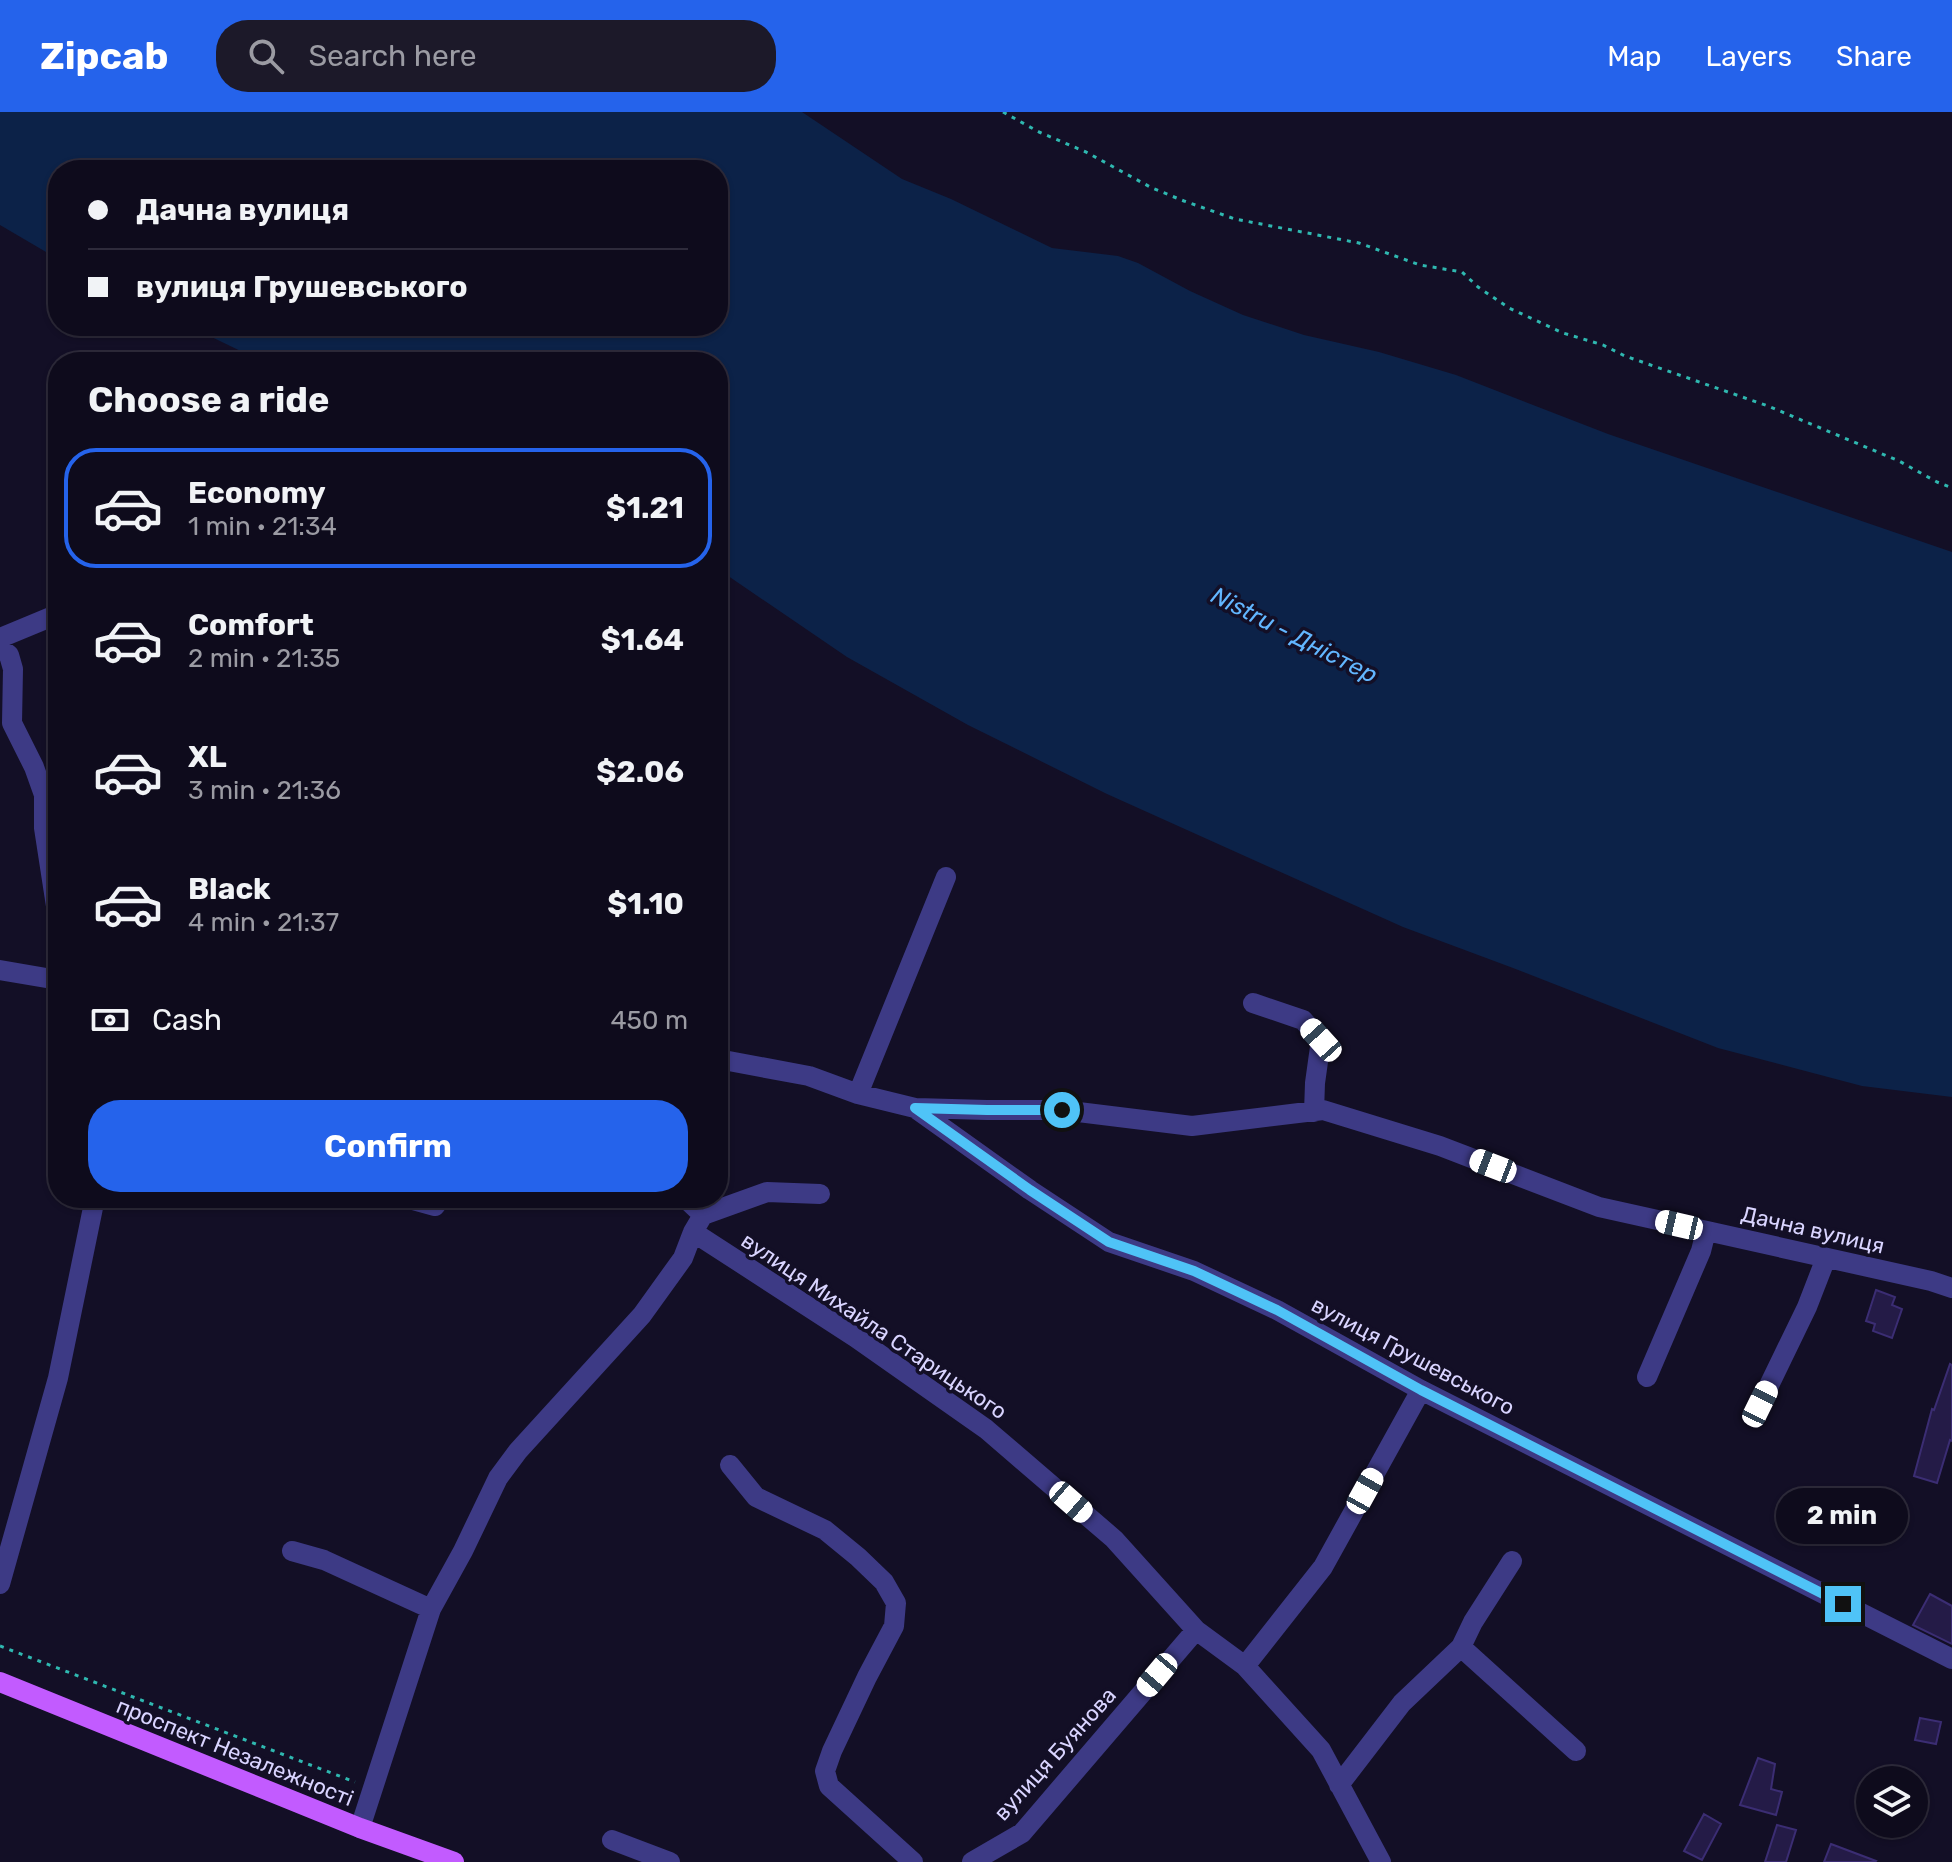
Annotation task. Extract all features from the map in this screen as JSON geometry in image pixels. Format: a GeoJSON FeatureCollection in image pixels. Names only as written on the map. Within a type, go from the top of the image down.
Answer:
{"type":"FeatureCollection","features":[{"type":"Feature","properties":{"kind":"main road","name":"проспект Незалежності"},"geometry":{"type":"LineString","coordinates":[[0,1682],[360,1828],[414,1855],[454,1862]]}},
{"type":"Feature","properties":{"kind":"street"},"geometry":{"type":"LineString","coordinates":[[0,638],[48,618]]}},
{"type":"Feature","properties":{"kind":"street"},"geometry":{"type":"LineString","coordinates":[[0,648],[9,655],[13,669],[12,723],[44,795],[48,854]]}},
{"type":"Feature","properties":{"kind":"street"},"geometry":{"type":"LineString","coordinates":[[858,1094],[946,877]]}},
{"type":"Feature","properties":{"kind":"street"},"geometry":{"type":"LineString","coordinates":[[0,970],[48,978]]}},
{"type":"Feature","properties":{"kind":"street"},"geometry":{"type":"LineString","coordinates":[[1253,1003],[1303,1020],[1321,1040],[1314,1112]]}},
{"type":"Feature","properties":{"kind":"street","name":"вулиця Грушевського"},"geometry":{"type":"LineString","coordinates":[[728,1061],[809,1076],[858,1094],[915,1108],[1109,1242],[1194,1271],[1277,1310],[1421,1390],[1952,1659]]}},
{"type":"Feature","properties":{"kind":"street","name":"Дачна вулиця"},"geometry":{"type":"LineString","coordinates":[[915,1108],[1062,1110],[1192,1126],[1323,1110],[1440,1146],[1599,1207],[1952,1288]]}},
{"type":"Feature","properties":{"kind":"street"},"geometry":{"type":"LineString","coordinates":[[360,1828],[431,1609],[498,1478],[518,1451],[642,1315],[683,1258],[698,1224],[767,1192],[820,1194]]}},
{"type":"Feature","properties":{"kind":"street"},"geometry":{"type":"LineString","coordinates":[[0,1584],[58,1378],[93,1208]]}},
{"type":"Feature","properties":{"kind":"street"},"geometry":{"type":"LineString","coordinates":[[690,1208],[698,1224]]}},
{"type":"Feature","properties":{"kind":"street","name":"вулиця Михайла Старицького"},"geometry":{"type":"LineString","coordinates":[[698,1224],[986,1429],[1114,1539],[1196,1630],[1245,1666],[1321,1750],[1381,1862]]}},
{"type":"Feature","properties":{"kind":"street"},"geometry":{"type":"LineString","coordinates":[[1647,1377],[1701,1251],[1706,1231]]}},
{"type":"Feature","properties":{"kind":"street"},"geometry":{"type":"LineString","coordinates":[[1760,1404],[1807,1307],[1826,1258]]}},
{"type":"Feature","properties":{"kind":"street"},"geometry":{"type":"LineString","coordinates":[[1245,1666],[1323,1567],[1421,1390]]}},
{"type":"Feature","properties":{"kind":"street"},"geometry":{"type":"LineString","coordinates":[[730,1465],[756,1497],[825,1530],[858,1557],[884,1582],[896,1603],[894,1626],[861,1689],[825,1771],[829,1786],[913,1862]]}},
{"type":"Feature","properties":{"kind":"street"},"geometry":{"type":"LineString","coordinates":[[292,1551],[324,1560],[431,1609]]}},
{"type":"Feature","properties":{"kind":"street"},"geometry":{"type":"LineString","coordinates":[[1339,1785],[1402,1703],[1461,1647],[1473,1622],[1512,1561]]}},
{"type":"Feature","properties":{"kind":"street","name":"вулиця Буянова"},"geometry":{"type":"LineString","coordinates":[[972,1862],[1022,1833],[1196,1630]]}},
{"type":"Feature","properties":{"kind":"street"},"geometry":{"type":"LineString","coordinates":[[1461,1647],[1576,1751]]}},
{"type":"Feature","properties":{"kind":"street"},"geometry":{"type":"LineString","coordinates":[[612,1840],[670,1862]]}},
{"type":"Feature","properties":{"kind":"path"},"geometry":{"type":"LineString","coordinates":[[1003,112],[1152,188],[1197,206],[1235,219],[1359,243],[1420,265],[1462,272],[1509,308],[1551,328],[1768,406],[1899,461],[1952,488]]}},
{"type":"Feature","properties":{"kind":"path"},"geometry":{"type":"LineString","coordinates":[[0,1646],[373,1789]]}},
{"type":"Feature","properties":{"kind":"water","name":"Nistru - Дністер"},"geometry":{"type":"Polygon","coordinates":[[[0,112],[802,112],[902,179],[1052,248],[1118,256],[1243,315],[1304,335],[1379,352],[1456,375],[1608,434],[1952,552],[1952,1097],[1862,1086],[1718,1048],[1403,927],[1107,794],[968,725],[847,657],[728,576],[728,352],[242,352],[210,336],[728,336],[728,160],[48,160],[48,253],[0,225],[0,112]]]}},
{"type":"Feature","properties":{"kind":"building"},"geometry":{"type":"Polygon","coordinates":[[[1876,1290],[1895,1297],[1892,1305],[1902,1309],[1892,1338],[1873,1331],[1875,1324],[1866,1321],[1876,1290]]]}},
{"type":"Feature","properties":{"kind":"building"},"geometry":{"type":"Polygon","coordinates":[[[1950,1364],[1952,1441],[1937,1483],[1914,1476],[1932,1409],[1950,1364]]]}},
{"type":"Feature","properties":{"kind":"building"},"geometry":{"type":"Polygon","coordinates":[[[1930,1594],[1952,1606],[1952,1644],[1913,1625],[1930,1594]]]}},
{"type":"Feature","properties":{"kind":"building"},"geometry":{"type":"Polygon","coordinates":[[[1920,1718],[1941,1722],[1936,1744],[1915,1740],[1920,1718]]]}},
{"type":"Feature","properties":{"kind":"building"},"geometry":{"type":"Polygon","coordinates":[[[1758,1758],[1775,1764],[1771,1789],[1782,1792],[1776,1815],[1740,1805],[1758,1758]]]}},
{"type":"Feature","properties":{"kind":"building"},"geometry":{"type":"Polygon","coordinates":[[[1704,1814],[1721,1824],[1702,1860],[1684,1851],[1704,1814]]]}},
{"type":"Feature","properties":{"kind":"building"},"geometry":{"type":"Polygon","coordinates":[[[1777,1825],[1796,1830],[1786,1862],[1765,1862],[1777,1825]]]}},
{"type":"Feature","properties":{"kind":"building"},"geometry":{"type":"Polygon","coordinates":[[[1831,1844],[1876,1861],[1824,1862],[1831,1844]]]}},
{"type":"Feature","properties":{"kind":"route"},"geometry":{"type":"LineString","coordinates":[[1062,1110],[915,1108],[1109,1242],[1194,1271],[1277,1310],[1421,1390],[1843,1604]]}}]}
